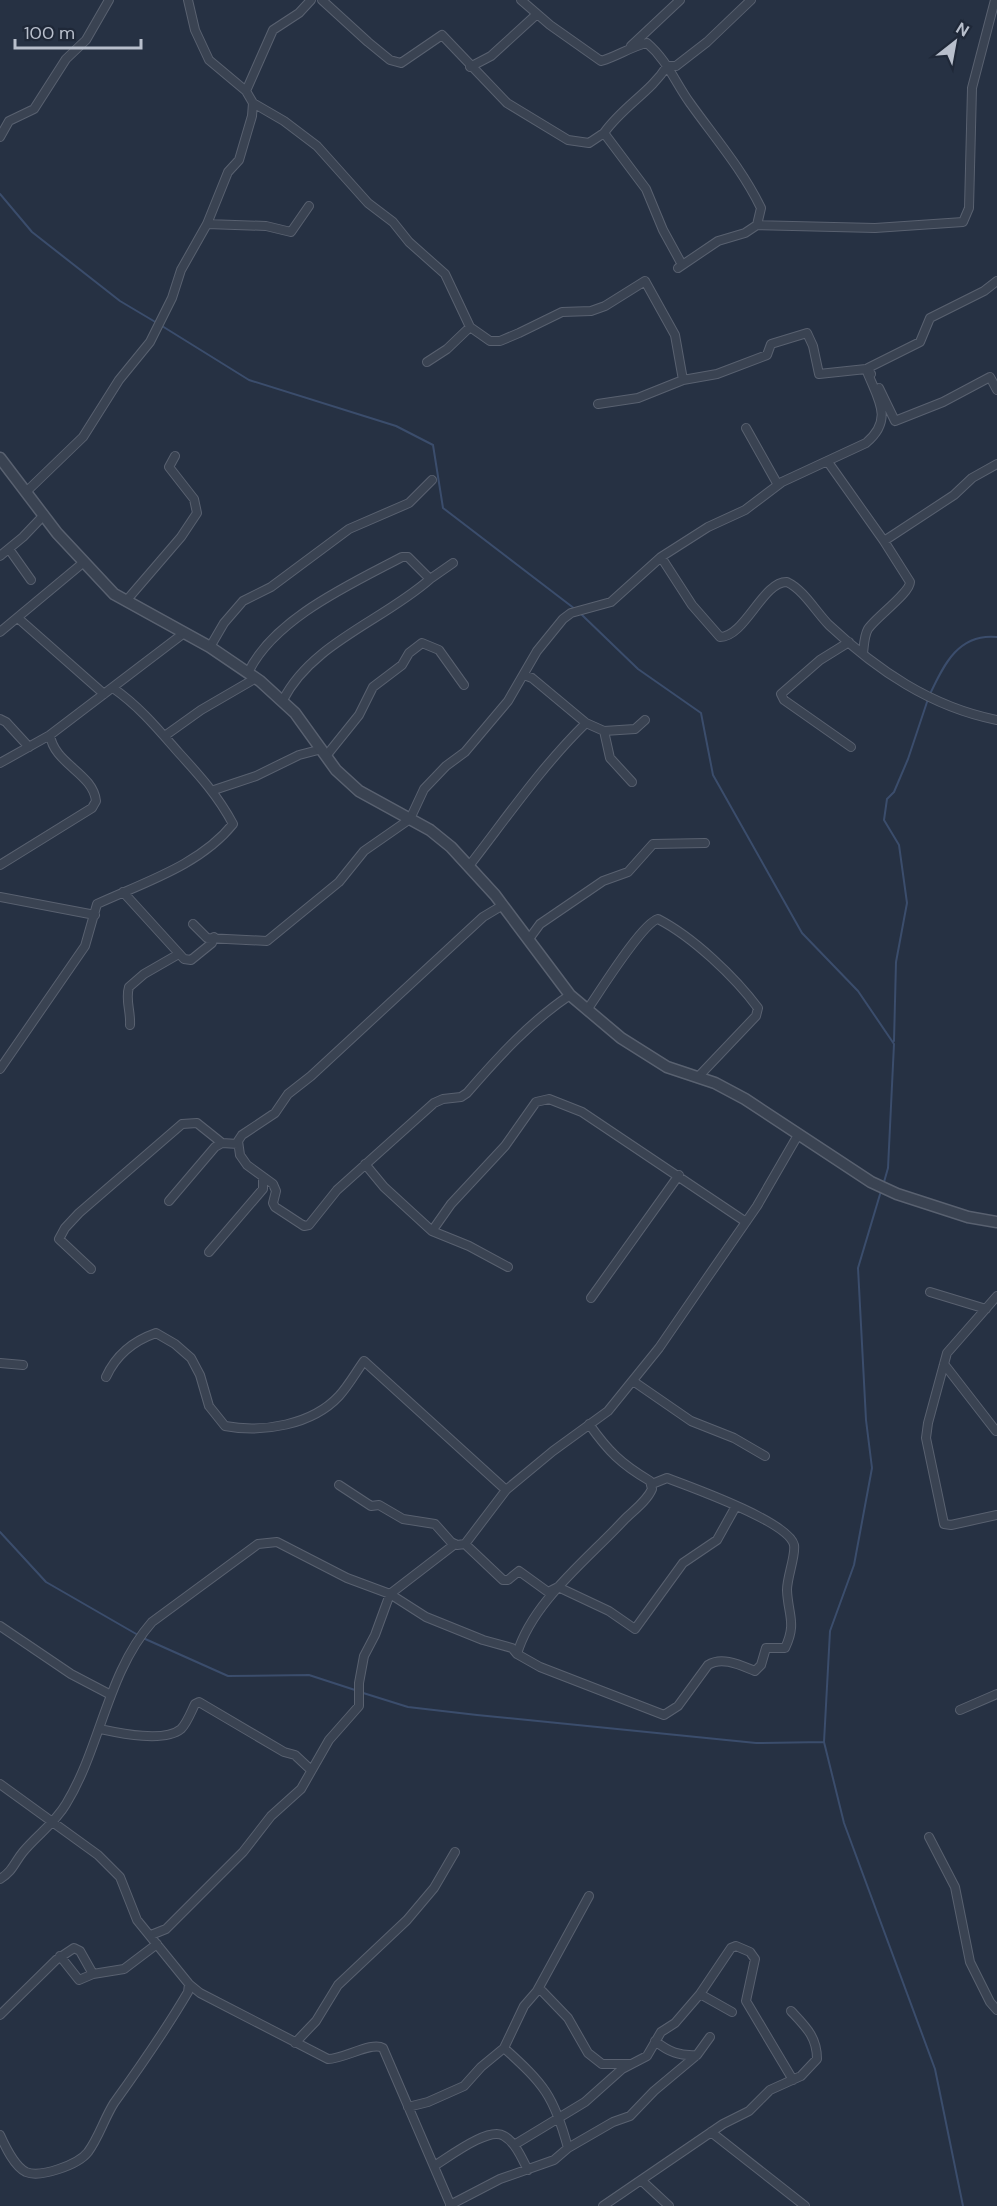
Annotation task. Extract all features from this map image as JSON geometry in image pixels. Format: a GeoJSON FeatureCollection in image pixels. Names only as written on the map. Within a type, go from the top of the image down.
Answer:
{"type":"FeatureCollection","features":[{"type":"Feature","properties":{"kind":"street"},"geometry":{"type":"LineString","coordinates":[[0,137],[9,121],[34,109],[66,58],[86,40],[109,0]]}},
{"type":"Feature","properties":{"kind":"street"},"geometry":{"type":"LineString","coordinates":[[188,0],[195,30],[209,60],[246,90],[253,103],[284,121],[317,146],[368,203],[393,222],[416,249],[445,274],[470,327],[482,338],[500,340],[562,312],[591,311],[605,306],[645,281],[675,335],[683,380]]}},
{"type":"Feature","properties":{"kind":"street"},"geometry":{"type":"LineString","coordinates":[[246,90],[273,30],[299,13],[311,0]]}},
{"type":"Feature","properties":{"kind":"street"},"geometry":{"type":"LineString","coordinates":[[322,0],[346,25],[390,60],[401,63],[442,35],[470,67],[507,103],[567,140],[589,143],[604,134],[617,114],[659,79],[667,66]]}},
{"type":"Feature","properties":{"kind":"street"},"geometry":{"type":"LineString","coordinates":[[521,0],[601,60],[618,56],[631,47],[667,9],[680,0]]}},
{"type":"Feature","properties":{"kind":"street"},"geometry":{"type":"LineString","coordinates":[[667,66],[676,66],[707,42],[751,0]]}},
{"type":"Feature","properties":{"kind":"street"},"geometry":{"type":"LineString","coordinates":[[604,134],[646,189],[679,265],[718,241],[745,233],[757,225],[875,228],[963,222],[969,208],[972,88],[995,0]]}},
{"type":"Feature","properties":{"kind":"street"},"geometry":{"type":"LineString","coordinates":[[470,67],[491,56],[537,14]]}},
{"type":"Feature","properties":{"kind":"street"},"geometry":{"type":"LineString","coordinates":[[631,47],[647,43],[661,55],[753,193],[761,208],[757,225]]}},
{"type":"Feature","properties":{"kind":"street"},"geometry":{"type":"LineString","coordinates":[[26,492],[83,437],[119,380],[150,342],[171,298],[181,270],[207,224],[228,172],[239,160],[252,116],[253,103]]}},
{"type":"Feature","properties":{"kind":"street"},"geometry":{"type":"LineString","coordinates":[[207,224],[266,226],[291,232],[309,206]]}},
{"type":"Feature","properties":{"kind":"street"},"geometry":{"type":"LineString","coordinates":[[997,281],[930,318],[920,342],[868,368],[895,421],[943,402],[990,377],[997,390]]}},
{"type":"Feature","properties":{"kind":"street"},"geometry":{"type":"LineString","coordinates":[[427,362],[447,349],[470,327]]}},
{"type":"Feature","properties":{"kind":"street"},"geometry":{"type":"LineString","coordinates":[[193,924],[204,937],[267,941],[339,882],[364,851],[410,819],[424,789],[446,766],[465,752],[508,701],[549,635],[563,619],[571,613],[611,602],[661,557],[708,527],[745,510],[778,485],[846,454],[875,435],[883,416],[866,369],[819,374],[813,346],[807,333],[777,340],[771,344],[767,355],[717,374],[683,380],[638,398],[598,404]]}},
{"type":"Feature","properties":{"kind":"street"},"geometry":{"type":"LineString","coordinates":[[746,428],[778,485]]}},
{"type":"Feature","properties":{"kind":"street"},"geometry":{"type":"LineString","coordinates":[[126,601],[182,537],[197,513],[194,499],[169,467],[175,456]]}},
{"type":"Feature","properties":{"kind":"street"},"geometry":{"type":"LineString","coordinates":[[828,462],[903,569],[910,587],[867,631],[862,653]]}},
{"type":"Feature","properties":{"kind":"street"},"geometry":{"type":"LineString","coordinates":[[884,541],[954,495],[972,478],[997,464]]}},
{"type":"Feature","properties":{"kind":"street"},"geometry":{"type":"LineString","coordinates":[[2,465],[114,594],[210,647],[252,675],[283,700],[336,770],[359,791],[429,830],[470,866],[503,905],[570,995],[587,1010],[652,1059],[745,1099],[871,1182],[897,1194],[968,1216],[997,1222]]}},
{"type":"Feature","properties":{"kind":"street"},"geometry":{"type":"LineString","coordinates":[[210,647],[224,623],[243,601],[271,587],[349,529],[409,503],[432,480]]}},
{"type":"Feature","properties":{"kind":"street"},"geometry":{"type":"LineString","coordinates":[[0,556],[44,515]]}},
{"type":"Feature","properties":{"kind":"street"},"geometry":{"type":"LineString","coordinates":[[9,549],[31,580]]}},
{"type":"Feature","properties":{"kind":"street"},"geometry":{"type":"LineString","coordinates":[[166,735],[252,675],[256,654],[315,605],[392,562],[408,557],[430,579]]}},
{"type":"Feature","properties":{"kind":"street"},"geometry":{"type":"LineString","coordinates":[[661,557],[692,605],[720,637],[725,636],[749,616],[773,586],[782,582],[793,585],[862,653],[928,698],[997,720]]}},
{"type":"Feature","properties":{"kind":"street"},"geometry":{"type":"LineString","coordinates":[[0,632],[19,619],[84,562]]}},
{"type":"Feature","properties":{"kind":"street"},"geometry":{"type":"LineString","coordinates":[[283,700],[293,680],[329,649],[407,600],[430,579],[453,563]]}},
{"type":"Feature","properties":{"kind":"street"},"geometry":{"type":"LineString","coordinates":[[19,619],[104,694]]}},
{"type":"Feature","properties":{"kind":"street"},"geometry":{"type":"LineString","coordinates":[[0,763],[50,735],[184,633]]}},
{"type":"Feature","properties":{"kind":"street"},"geometry":{"type":"LineString","coordinates":[[849,642],[820,660],[781,694],[784,700],[850,747]]}},
{"type":"Feature","properties":{"kind":"street"},"geometry":{"type":"LineString","coordinates":[[214,790],[256,776],[300,755],[324,753],[359,715],[373,687],[402,665],[409,653],[422,643],[439,650],[464,685]]}},
{"type":"Feature","properties":{"kind":"street"},"geometry":{"type":"LineString","coordinates":[[524,675],[532,678],[586,723],[602,730],[635,729],[645,720]]}},
{"type":"Feature","properties":{"kind":"street"},"geometry":{"type":"LineString","coordinates":[[0,1069],[86,946],[97,904],[200,856],[218,842],[233,824],[214,790],[166,735],[141,708],[113,688]]}},
{"type":"Feature","properties":{"kind":"street"},"geometry":{"type":"LineString","coordinates":[[0,719],[6,722],[29,747]]}},
{"type":"Feature","properties":{"kind":"street"},"geometry":{"type":"LineString","coordinates":[[470,866],[522,794],[538,779],[553,757],[586,723]]}},
{"type":"Feature","properties":{"kind":"street"},"geometry":{"type":"LineString","coordinates":[[602,730],[610,723]]}},
{"type":"Feature","properties":{"kind":"street"},"geometry":{"type":"LineString","coordinates":[[602,730],[610,758],[632,782]]}},
{"type":"Feature","properties":{"kind":"street"},"geometry":{"type":"LineString","coordinates":[[0,866],[92,808],[96,801],[92,788],[55,752],[50,735]]}},
{"type":"Feature","properties":{"kind":"street"},"geometry":{"type":"LineString","coordinates":[[529,939],[540,924],[603,881],[628,872],[653,844],[705,843]]}},
{"type":"Feature","properties":{"kind":"street"},"geometry":{"type":"LineString","coordinates":[[123,892],[170,942],[177,955],[191,960],[212,943],[214,938]]}},
{"type":"Feature","properties":{"kind":"street"},"geometry":{"type":"LineString","coordinates":[[0,897],[95,915]]}},
{"type":"Feature","properties":{"kind":"street"},"geometry":{"type":"LineString","coordinates":[[503,905],[483,917],[311,1076],[288,1094],[275,1113],[242,1135],[238,1144],[240,1155],[262,1178],[275,1187],[273,1203],[275,1207],[307,1226],[338,1190],[365,1164],[402,1135],[434,1103],[443,1099],[461,1097],[467,1093],[503,1051],[547,1010],[570,995]]}},
{"type":"Feature","properties":{"kind":"street"},"geometry":{"type":"LineString","coordinates":[[587,1010],[640,933],[653,920],[658,919],[673,927],[711,958],[758,1008],[756,1016],[698,1077]]}},
{"type":"Feature","properties":{"kind":"street"},"geometry":{"type":"LineString","coordinates":[[130,1024],[127,1002],[129,987],[144,974],[177,955]]}},
{"type":"Feature","properties":{"kind":"street"},"geometry":{"type":"LineString","coordinates":[[432,1231],[451,1203],[505,1146],[536,1102],[549,1099],[582,1112],[746,1222]]}},
{"type":"Feature","properties":{"kind":"street"},"geometry":{"type":"LineString","coordinates":[[91,1269],[59,1239],[65,1228],[182,1124],[197,1123],[222,1143],[238,1144]]}},
{"type":"Feature","properties":{"kind":"street"},"geometry":{"type":"LineString","coordinates":[[465,1544],[506,1490],[608,1411],[659,1348],[746,1222],[798,1135]]}},
{"type":"Feature","properties":{"kind":"street"},"geometry":{"type":"LineString","coordinates":[[169,1202],[215,1148],[222,1143]]}},
{"type":"Feature","properties":{"kind":"street"},"geometry":{"type":"LineString","coordinates":[[365,1164],[384,1187],[432,1231],[469,1246],[507,1267]]}},
{"type":"Feature","properties":{"kind":"street"},"geometry":{"type":"LineString","coordinates":[[591,1298],[679,1175]]}},
{"type":"Feature","properties":{"kind":"street"},"geometry":{"type":"LineString","coordinates":[[209,1252],[263,1189],[262,1178]]}},
{"type":"Feature","properties":{"kind":"street"},"geometry":{"type":"LineString","coordinates":[[930,1292],[986,1309]]}},
{"type":"Feature","properties":{"kind":"street"},"geometry":{"type":"LineString","coordinates":[[997,1296],[953,1346],[944,1364],[926,1438],[945,1524],[951,1525],[997,1515]]}},
{"type":"Feature","properties":{"kind":"street"},"geometry":{"type":"LineString","coordinates":[[106,1377],[114,1361],[141,1339],[156,1333],[176,1344],[191,1358],[200,1375],[209,1406],[225,1426],[251,1431],[307,1419],[339,1396],[364,1361],[506,1490]]}},
{"type":"Feature","properties":{"kind":"street"},"geometry":{"type":"LineString","coordinates":[[0,1363],[23,1365]]}},
{"type":"Feature","properties":{"kind":"street"},"geometry":{"type":"LineString","coordinates":[[944,1364],[996,1431]]}},
{"type":"Feature","properties":{"kind":"street"},"geometry":{"type":"LineString","coordinates":[[633,1380],[691,1421],[734,1438],[765,1456]]}},
{"type":"Feature","properties":{"kind":"street"},"geometry":{"type":"LineString","coordinates":[[589,1424],[606,1449],[625,1467],[652,1484]]}},
{"type":"Feature","properties":{"kind":"street"},"geometry":{"type":"LineString","coordinates":[[0,1879],[14,1869],[22,1853],[52,1823],[66,1804],[100,1729],[111,1695],[143,1632],[152,1622],[264,1542],[277,1542],[347,1578],[390,1594],[426,1617],[483,1640],[512,1648],[517,1654],[540,1667],[664,1715],[678,1706],[708,1665],[714,1661],[738,1664],[755,1671],[761,1665],[766,1648],[783,1649],[792,1633],[787,1591],[789,1568],[795,1547],[786,1532],[736,1506],[667,1478],[652,1484]]}},
{"type":"Feature","properties":{"kind":"street"},"geometry":{"type":"LineString","coordinates":[[517,1654],[530,1624],[558,1587],[650,1494],[652,1484]]}},
{"type":"Feature","properties":{"kind":"street"},"geometry":{"type":"LineString","coordinates":[[339,1485],[371,1506],[379,1505],[403,1519],[435,1524],[455,1544]]}},
{"type":"Feature","properties":{"kind":"street"},"geometry":{"type":"LineString","coordinates":[[558,1587],[609,1611],[635,1629],[683,1563],[717,1540],[736,1506]]}},
{"type":"Feature","properties":{"kind":"street"},"geometry":{"type":"LineString","coordinates":[[151,1935],[166,1929],[243,1852],[271,1816],[301,1789],[329,1740],[359,1706],[359,1683],[364,1656],[390,1594],[455,1544],[465,1544],[503,1580],[508,1581],[519,1571],[548,1592],[558,1587]]}},
{"type":"Feature","properties":{"kind":"street"},"geometry":{"type":"LineString","coordinates":[[0,1626],[70,1674],[111,1695]]}},
{"type":"Feature","properties":{"kind":"street"},"geometry":{"type":"LineString","coordinates":[[960,1710],[997,1694]]}},
{"type":"Feature","properties":{"kind":"street"},"geometry":{"type":"LineString","coordinates":[[100,1729],[137,1737],[175,1732],[183,1727],[195,1704],[199,1702],[284,1752],[295,1755],[311,1770]]}},
{"type":"Feature","properties":{"kind":"street"},"geometry":{"type":"LineString","coordinates":[[0,1784],[98,1855],[120,1877],[129,1896],[134,1915],[189,1984],[225,2007],[249,2016],[328,2059],[342,2059],[378,2045],[383,2048],[450,2205],[500,2179],[554,2160],[568,2148],[613,2122],[630,2116],[654,2091],[697,2055],[710,2037]]}},
{"type":"Feature","properties":{"kind":"street"},"geometry":{"type":"LineString","coordinates":[[928,1838],[955,1887],[970,1962],[990,2002],[997,2010]]}},
{"type":"Feature","properties":{"kind":"street"},"geometry":{"type":"LineString","coordinates":[[295,2043],[316,2021],[338,1985],[407,1920],[434,1888],[455,1852]]}},
{"type":"Feature","properties":{"kind":"street"},"geometry":{"type":"LineString","coordinates":[[408,2107],[458,2090],[504,2049],[524,2006],[537,1991],[589,1896]]}},
{"type":"Feature","properties":{"kind":"street"},"geometry":{"type":"LineString","coordinates":[[60,1956],[77,1979],[93,1974],[124,1970],[157,1944]]}},
{"type":"Feature","properties":{"kind":"street"},"geometry":{"type":"LineString","coordinates":[[514,2145],[585,2102],[622,2069],[636,2064],[647,2056],[656,2041],[700,1994],[731,1948],[736,1946],[750,1952],[755,1959],[746,2001],[794,2080]]}},
{"type":"Feature","properties":{"kind":"street"},"geometry":{"type":"LineString","coordinates":[[0,2015],[60,1956],[77,1948],[93,1974]]}},
{"type":"Feature","properties":{"kind":"street"},"geometry":{"type":"LineString","coordinates":[[0,2134],[13,2159],[24,2171],[37,2175],[47,2170],[60,2169],[87,2153],[112,2106],[158,2043],[188,1992],[189,1984]]}},
{"type":"Feature","properties":{"kind":"street"},"geometry":{"type":"LineString","coordinates":[[537,1991],[542,1991],[568,2018],[588,2053],[602,2064],[636,2064]]}},
{"type":"Feature","properties":{"kind":"street"},"geometry":{"type":"LineString","coordinates":[[700,1994],[732,2012]]}},
{"type":"Feature","properties":{"kind":"street"},"geometry":{"type":"LineString","coordinates":[[0,2006],[10,2005]]}},
{"type":"Feature","properties":{"kind":"street"},"geometry":{"type":"LineString","coordinates":[[603,2206],[711,2132],[748,2111],[770,2091],[794,2080],[817,2060],[814,2036],[791,2011]]}},
{"type":"Feature","properties":{"kind":"street"},"geometry":{"type":"LineString","coordinates":[[656,2041],[682,2056],[697,2055]]}},
{"type":"Feature","properties":{"kind":"street"},"geometry":{"type":"LineString","coordinates":[[504,2049],[537,2078],[560,2117],[568,2148]]}},
{"type":"Feature","properties":{"kind":"street"},"geometry":{"type":"LineString","coordinates":[[711,2132],[805,2206]]}},
{"type":"Feature","properties":{"kind":"street"},"geometry":{"type":"LineString","coordinates":[[434,2166],[485,2135],[503,2135],[514,2145],[528,2170]]}},
{"type":"Feature","properties":{"kind":"street"},"geometry":{"type":"LineString","coordinates":[[641,2180],[669,2206]]}},
{"type":"Feature","properties":{"kind":"waterway"},"geometry":{"type":"LineString","coordinates":[[0,194],[32,232],[120,301],[157,323]]}},
{"type":"Feature","properties":{"kind":"waterway"},"geometry":{"type":"LineString","coordinates":[[162,326],[249,380],[396,426],[433,445],[443,508],[575,609]]}},
{"type":"Feature","properties":{"kind":"waterway"},"geometry":{"type":"LineString","coordinates":[[581,614],[638,669],[701,713],[713,775],[802,933],[858,991],[894,1044],[888,1168],[884,1182]]}},
{"type":"Feature","properties":{"kind":"waterway"},"geometry":{"type":"LineString","coordinates":[[930,694],[947,662],[963,645],[984,637],[997,637]]}},
{"type":"Feature","properties":{"kind":"waterway"},"geometry":{"type":"LineString","coordinates":[[894,1041],[896,962],[907,903],[899,845],[884,820],[887,799],[894,792],[908,759],[928,699]]}},
{"type":"Feature","properties":{"kind":"waterway"},"geometry":{"type":"LineString","coordinates":[[881,1191],[858,1268],[866,1420],[872,1468],[854,1565],[830,1631],[824,1742],[844,1823],[935,2069],[963,2206]]}},
{"type":"Feature","properties":{"kind":"waterway"},"geometry":{"type":"LineString","coordinates":[[0,1532],[46,1582],[138,1635]]}},
{"type":"Feature","properties":{"kind":"waterway"},"geometry":{"type":"LineString","coordinates":[[143,1638],[228,1676],[309,1675],[355,1690]]}},
{"type":"Feature","properties":{"kind":"waterway"},"geometry":{"type":"LineString","coordinates":[[360,1692],[408,1707],[477,1715],[756,1743],[824,1742]]}}]}
